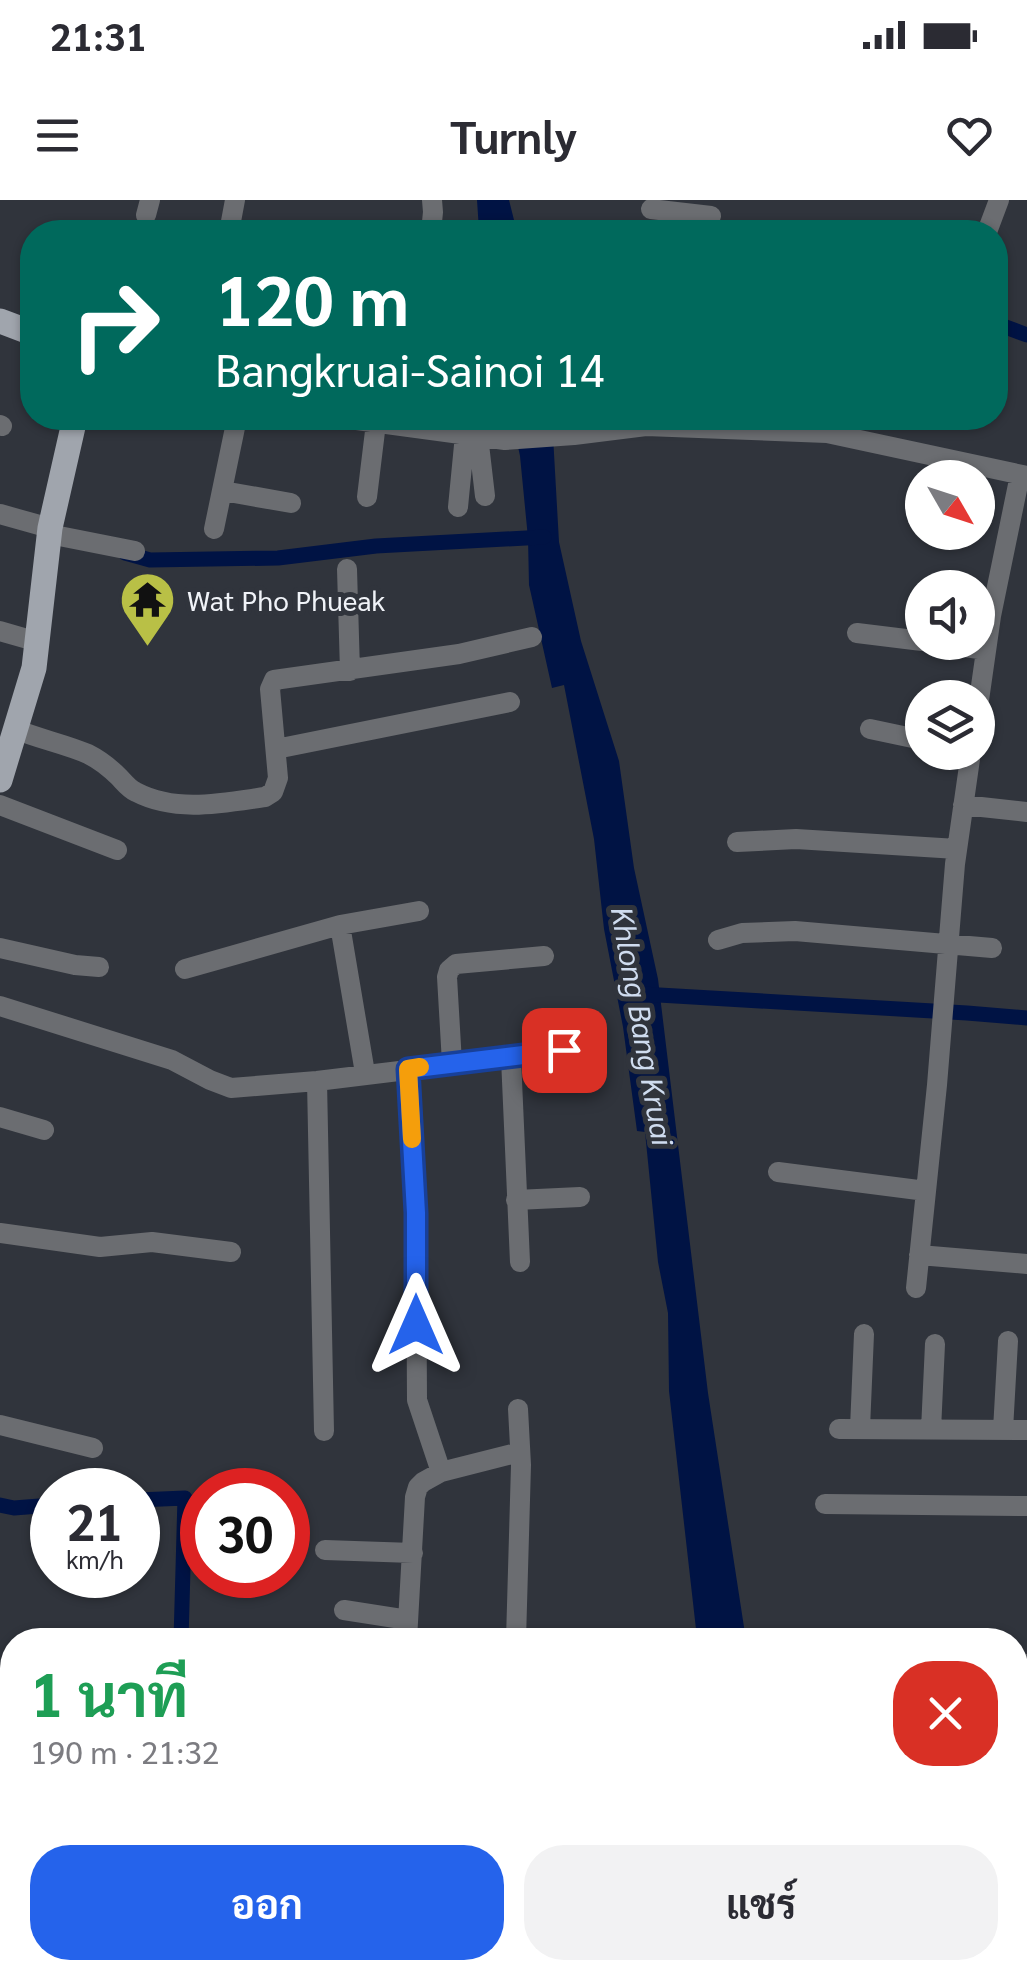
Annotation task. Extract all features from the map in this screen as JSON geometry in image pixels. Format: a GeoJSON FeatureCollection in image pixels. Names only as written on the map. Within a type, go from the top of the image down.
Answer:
{"type":"FeatureCollection","features":[{"type":"Feature","properties":{"kind":"main road"},"geometry":{"type":"LineString","coordinates":[[0,780],[34,668],[49,531],[72,430]]}},
{"type":"Feature","properties":{"kind":"street"},"geometry":{"type":"LineString","coordinates":[[651,209],[711,216]]}},
{"type":"Feature","properties":{"kind":"street"},"geometry":{"type":"LineString","coordinates":[[214,529],[234,430]]}},
{"type":"Feature","properties":{"kind":"street"},"geometry":{"type":"LineString","coordinates":[[368,496],[375,430]]}},
{"type":"Feature","properties":{"kind":"street"},"geometry":{"type":"LineString","coordinates":[[427,430],[504,440],[595,430]]}},
{"type":"Feature","properties":{"kind":"street"},"geometry":{"type":"LineString","coordinates":[[800,430],[827,432],[1024,475],[995,609]]}},
{"type":"Feature","properties":{"kind":"street"},"geometry":{"type":"LineString","coordinates":[[471,436],[485,496]]}},
{"type":"Feature","properties":{"kind":"street"},"geometry":{"type":"LineString","coordinates":[[458,507],[471,436]]}},
{"type":"Feature","properties":{"kind":"street"},"geometry":{"type":"LineString","coordinates":[[223,491],[291,504]]}},
{"type":"Feature","properties":{"kind":"street"},"geometry":{"type":"LineString","coordinates":[[0,514],[49,531],[135,551]]}},
{"type":"Feature","properties":{"kind":"street"},"geometry":{"type":"LineString","coordinates":[[347,569],[350,670]]}},
{"type":"Feature","properties":{"kind":"street"},"geometry":{"type":"LineString","coordinates":[[0,630],[38,642]]}},
{"type":"Feature","properties":{"kind":"street"},"geometry":{"type":"LineString","coordinates":[[856,633],[905,640]]}},
{"type":"Feature","properties":{"kind":"street"},"geometry":{"type":"LineString","coordinates":[[15,728],[84,752],[102,762],[136,792],[180,805],[270,795],[277,785],[272,682],[460,654],[532,637]]}},
{"type":"Feature","properties":{"kind":"street"},"geometry":{"type":"LineString","coordinates":[[276,749],[510,702]]}},
{"type":"Feature","properties":{"kind":"street"},"geometry":{"type":"LineString","coordinates":[[870,729],[905,736]]}},
{"type":"Feature","properties":{"kind":"street"},"geometry":{"type":"LineString","coordinates":[[916,1288],[957,849],[968,770]]}},
{"type":"Feature","properties":{"kind":"street"},"geometry":{"type":"LineString","coordinates":[[0,805],[116,850]]}},
{"type":"Feature","properties":{"kind":"street"},"geometry":{"type":"LineString","coordinates":[[963,806],[1027,812]]}},
{"type":"Feature","properties":{"kind":"street"},"geometry":{"type":"LineString","coordinates":[[737,842],[796,839],[957,849]]}},
{"type":"Feature","properties":{"kind":"street"},"geometry":{"type":"LineString","coordinates":[[184,969],[340,925],[419,910]]}},
{"type":"Feature","properties":{"kind":"street"},"geometry":{"type":"LineString","coordinates":[[340,925],[366,1074]]}},
{"type":"Feature","properties":{"kind":"street"},"geometry":{"type":"LineString","coordinates":[[718,940],[742,932],[796,931],[992,948]]}},
{"type":"Feature","properties":{"kind":"street"},"geometry":{"type":"LineString","coordinates":[[0,948],[99,967]]}},
{"type":"Feature","properties":{"kind":"street"},"geometry":{"type":"LineString","coordinates":[[452,1063],[449,970],[456,964],[544,956]]}},
{"type":"Feature","properties":{"kind":"street"},"geometry":{"type":"LineString","coordinates":[[0,1006],[172,1060],[231,1088],[564,1050]]}},
{"type":"Feature","properties":{"kind":"street"},"geometry":{"type":"LineString","coordinates":[[511,1058],[520,1262]]}},
{"type":"Feature","properties":{"kind":"street"},"geometry":{"type":"LineString","coordinates":[[408,1069],[416,1213],[417,1400],[441,1472]]}},
{"type":"Feature","properties":{"kind":"street"},"geometry":{"type":"LineString","coordinates":[[316,1081],[324,1431]]}},
{"type":"Feature","properties":{"kind":"street"},"geometry":{"type":"LineString","coordinates":[[0,1117],[44,1130]]}},
{"type":"Feature","properties":{"kind":"street"},"geometry":{"type":"LineString","coordinates":[[778,1172],[926,1191]]}},
{"type":"Feature","properties":{"kind":"street"},"geometry":{"type":"LineString","coordinates":[[516,1200],[580,1197]]}},
{"type":"Feature","properties":{"kind":"street"},"geometry":{"type":"LineString","coordinates":[[0,1233],[100,1247],[152,1242],[232,1252]]}},
{"type":"Feature","properties":{"kind":"street"},"geometry":{"type":"LineString","coordinates":[[919,1255],[1027,1264]]}},
{"type":"Feature","properties":{"kind":"street"},"geometry":{"type":"LineString","coordinates":[[864,1334],[850,1428],[1027,1430]]}},
{"type":"Feature","properties":{"kind":"street"},"geometry":{"type":"LineString","coordinates":[[1003,1430],[1008,1342]]}},
{"type":"Feature","properties":{"kind":"street"},"geometry":{"type":"LineString","coordinates":[[932,1430],[935,1344]]}},
{"type":"Feature","properties":{"kind":"street"},"geometry":{"type":"LineString","coordinates":[[516,1628],[518,1409]]}},
{"type":"Feature","properties":{"kind":"street"},"geometry":{"type":"LineString","coordinates":[[0,1426],[93,1448]]}},
{"type":"Feature","properties":{"kind":"street"},"geometry":{"type":"LineString","coordinates":[[407,1628],[418,1487],[441,1472],[520,1452]]}},
{"type":"Feature","properties":{"kind":"street"},"geometry":{"type":"LineString","coordinates":[[825,1504],[1027,1506]]}},
{"type":"Feature","properties":{"kind":"street"},"geometry":{"type":"LineString","coordinates":[[326,1550],[413,1553]]}},
{"type":"Feature","properties":{"kind":"street"},"geometry":{"type":"LineString","coordinates":[[344,1610],[401,1628]]}},
{"type":"Feature","properties":{"kind":"water"},"geometry":{"type":"Polygon","coordinates":[[[477,200],[509,200],[514,220],[478,220],[477,200]]]}},
{"type":"Feature","properties":{"kind":"water","name":"Khlong Bang Kruai"},"geometry":{"type":"Polygon","coordinates":[[[515,430],[553,430],[559,542],[581,641],[619,761],[634,868],[658,979],[708,1393],[744,1628],[696,1628],[669,1391],[668,1313],[658,1262],[645,1132],[637,1131],[604,929],[594,839],[564,685],[552,688],[529,585],[520,456],[515,430]]]}},
{"type":"Feature","properties":{"kind":"waterway"},"geometry":{"type":"LineString","coordinates":[[1008,328],[1027,335]]}},
{"type":"Feature","properties":{"kind":"waterway"},"geometry":{"type":"LineString","coordinates":[[125,553],[150,560],[278,558],[376,546],[544,537]]}},
{"type":"Feature","properties":{"kind":"waterway","name":"Khlong Bang Kruai"},"geometry":{"type":"LineString","coordinates":[[642,994],[1027,1018]]}},
{"type":"Feature","properties":{"kind":"waterway"},"geometry":{"type":"LineString","coordinates":[[160,1499],[185,1498],[181,1628]]}},
{"type":"Feature","properties":{"kind":"waterway"},"geometry":{"type":"LineString","coordinates":[[0,1505],[30,1507]]}},
{"type":"Feature","properties":{"kind":"slow traffic"},"geometry":{"type":"LineString","coordinates":[[412,1139],[408,1069],[420,1067]]}},
{"type":"Feature","properties":{"kind":"place","name":"Wat Pho Phueak"},"geometry":{"type":"Point","coordinates":[148,648]}},
{"type":"Feature","properties":{"kind":"route"},"geometry":{"type":"LineString","coordinates":[[416,1325],[416,1213],[408,1069],[564,1050]]}}]}
